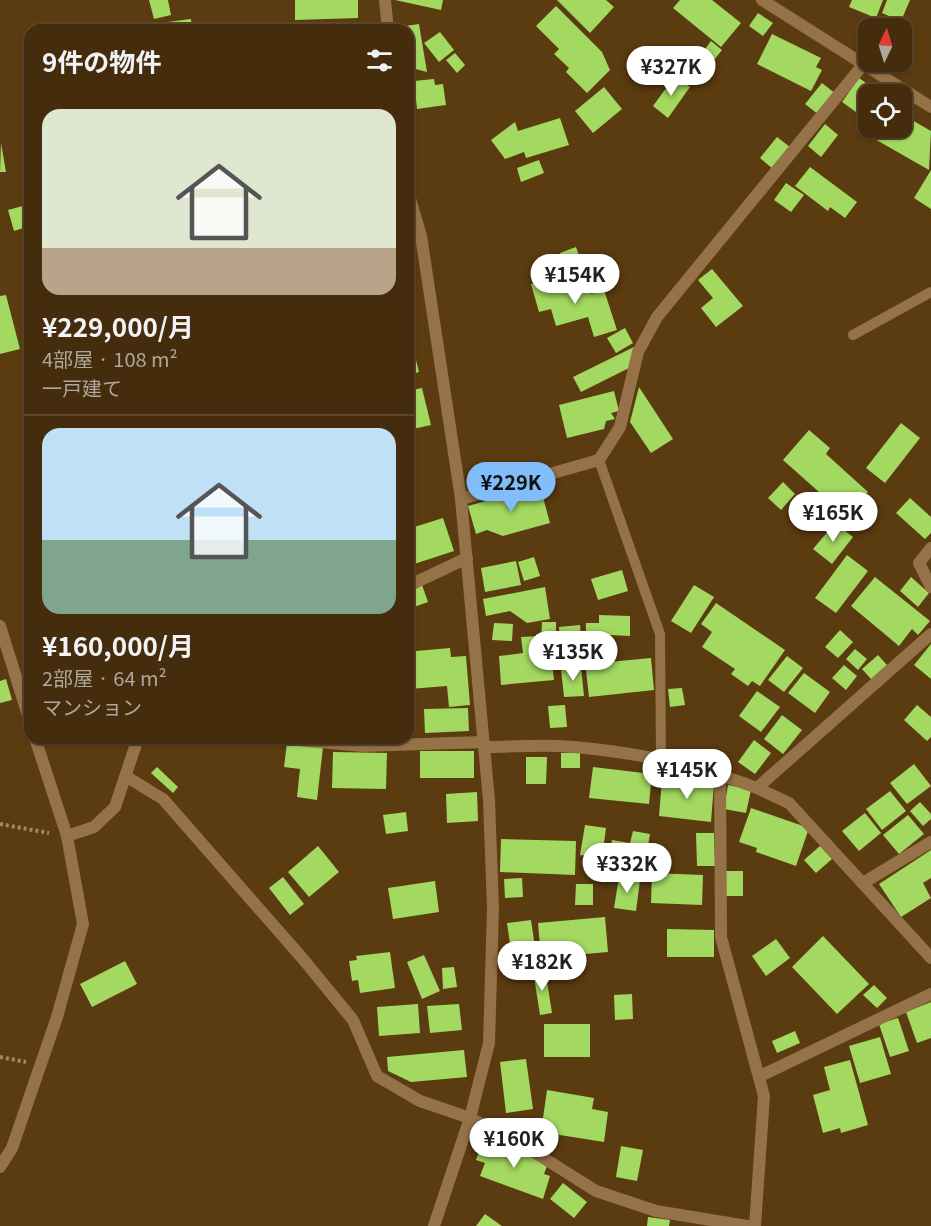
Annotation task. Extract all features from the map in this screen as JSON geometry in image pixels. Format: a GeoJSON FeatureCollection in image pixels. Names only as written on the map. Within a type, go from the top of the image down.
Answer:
{"type":"FeatureCollection","features":[{"type":"Feature","properties":{"kind":"street"},"geometry":{"type":"LineString","coordinates":[[385,0],[387,24]]}},
{"type":"Feature","properties":{"kind":"street"},"geometry":{"type":"LineString","coordinates":[[762,0],[858,63]]}},
{"type":"Feature","properties":{"kind":"street"},"geometry":{"type":"LineString","coordinates":[[461,499],[599,460],[620,427],[638,352],[657,317],[858,71]]}},
{"type":"Feature","properties":{"kind":"street"},"geometry":{"type":"LineString","coordinates":[[872,72],[931,107]]}},
{"type":"Feature","properties":{"kind":"street"},"geometry":{"type":"LineString","coordinates":[[414,212],[421,236],[461,499],[484,745],[492,908],[489,1043],[470,1118],[434,1226]]}},
{"type":"Feature","properties":{"kind":"street"},"geometry":{"type":"LineString","coordinates":[[931,548],[918,563],[931,587]]}},
{"type":"Feature","properties":{"kind":"street"},"geometry":{"type":"LineString","coordinates":[[414,583],[467,558]]}},
{"type":"Feature","properties":{"kind":"street"},"geometry":{"type":"LineString","coordinates":[[0,626],[24,696]]}},
{"type":"Feature","properties":{"kind":"street"},"geometry":{"type":"LineString","coordinates":[[758,788],[931,634]]}},
{"type":"Feature","properties":{"kind":"street"},"geometry":{"type":"LineString","coordinates":[[0,1167],[12,1148],[57,1017],[83,924],[68,836],[37,744]]}},
{"type":"Feature","properties":{"kind":"street"},"geometry":{"type":"LineString","coordinates":[[68,836],[94,827],[115,807],[136,744]]}},
{"type":"Feature","properties":{"kind":"street"},"geometry":{"type":"LineString","coordinates":[[341,744],[558,746],[661,759],[720,774],[758,788],[789,803],[931,958]]}},
{"type":"Feature","properties":{"kind":"street"},"geometry":{"type":"LineString","coordinates":[[720,774],[721,936],[764,1096],[755,1226]]}},
{"type":"Feature","properties":{"kind":"street"},"geometry":{"type":"LineString","coordinates":[[127,777],[163,799],[303,959],[353,1020],[377,1076],[420,1101],[470,1118],[534,1152],[596,1191],[656,1211],[747,1226]]}},
{"type":"Feature","properties":{"kind":"street"},"geometry":{"type":"LineString","coordinates":[[863,884],[931,842]]}},
{"type":"Feature","properties":{"kind":"street"},"geometry":{"type":"LineString","coordinates":[[760,1076],[931,994]]}},
{"type":"Feature","properties":{"kind":"lane"},"geometry":{"type":"LineString","coordinates":[[853,335],[931,292]]}},
{"type":"Feature","properties":{"kind":"lane"},"geometry":{"type":"LineString","coordinates":[[599,460],[660,634],[661,759]]}},
{"type":"Feature","properties":{"kind":"path"},"geometry":{"type":"LineString","coordinates":[[0,824],[68,836]]}},
{"type":"Feature","properties":{"kind":"path"},"geometry":{"type":"LineString","coordinates":[[0,1058],[40,1064]]}},
{"type":"Feature","properties":{"kind":"building"},"geometry":{"type":"Polygon","coordinates":[[[149,0],[168,0],[171,15],[154,19],[149,0]]]}},
{"type":"Feature","properties":{"kind":"building"},"geometry":{"type":"Polygon","coordinates":[[[295,0],[358,0],[358,18],[295,20],[295,0]]]}},
{"type":"Feature","properties":{"kind":"building"},"geometry":{"type":"Polygon","coordinates":[[[395,0],[443,0],[441,10],[395,0]]]}},
{"type":"Feature","properties":{"kind":"building"},"geometry":{"type":"Polygon","coordinates":[[[557,0],[606,0],[614,7],[590,33],[557,0]]]}},
{"type":"Feature","properties":{"kind":"building"},"geometry":{"type":"Polygon","coordinates":[[[680,0],[712,0],[741,23],[721,47],[673,8],[680,0]]]}},
{"type":"Feature","properties":{"kind":"building"},"geometry":{"type":"Polygon","coordinates":[[[852,0],[883,0],[876,18],[849,7],[852,0]]]}},
{"type":"Feature","properties":{"kind":"building"},"geometry":{"type":"Polygon","coordinates":[[[887,0],[910,0],[902,18],[894,18],[882,13],[887,0]]]}},
{"type":"Feature","properties":{"kind":"building"},"geometry":{"type":"Polygon","coordinates":[[[556,6],[602,52],[610,70],[587,93],[566,72],[569,68],[554,54],[559,49],[536,26],[556,6]]]}},
{"type":"Feature","properties":{"kind":"building"},"geometry":{"type":"Polygon","coordinates":[[[758,13],[773,23],[763,36],[749,26],[758,13]]]}},
{"type":"Feature","properties":{"kind":"building"},"geometry":{"type":"Polygon","coordinates":[[[191,19],[191,24],[160,24],[191,19]]]}},
{"type":"Feature","properties":{"kind":"building"},"geometry":{"type":"Polygon","coordinates":[[[419,24],[427,72],[414,69],[414,25],[419,24]]]}},
{"type":"Feature","properties":{"kind":"building"},"geometry":{"type":"Polygon","coordinates":[[[440,32],[454,50],[439,62],[424,43],[440,32]]]}},
{"type":"Feature","properties":{"kind":"building"},"geometry":{"type":"Polygon","coordinates":[[[772,34],[821,58],[816,67],[822,70],[811,91],[757,64],[772,34]]]}},
{"type":"Feature","properties":{"kind":"building"},"geometry":{"type":"Polygon","coordinates":[[[711,41],[722,50],[710,65],[700,56],[711,41]]]}},
{"type":"Feature","properties":{"kind":"building"},"geometry":{"type":"Polygon","coordinates":[[[455,53],[465,65],[457,73],[446,60],[455,53]]]}},
{"type":"Feature","properties":{"kind":"building"},"geometry":{"type":"Polygon","coordinates":[[[675,76],[690,87],[668,118],[653,106],[675,76]]]}},
{"type":"Feature","properties":{"kind":"building"},"geometry":{"type":"Polygon","coordinates":[[[859,78],[867,84],[858,84],[856,112],[842,102],[859,78]]]}},
{"type":"Feature","properties":{"kind":"building"},"geometry":{"type":"Polygon","coordinates":[[[434,79],[435,85],[443,84],[446,105],[417,109],[414,81],[434,79]]]}},
{"type":"Feature","properties":{"kind":"building"},"geometry":{"type":"Polygon","coordinates":[[[822,83],[836,94],[819,115],[805,104],[822,83]]]}},
{"type":"Feature","properties":{"kind":"building"},"geometry":{"type":"Polygon","coordinates":[[[604,87],[622,109],[593,133],[575,111],[604,87]]]}},
{"type":"Feature","properties":{"kind":"building"},"geometry":{"type":"Polygon","coordinates":[[[560,118],[569,145],[526,158],[524,152],[505,159],[491,140],[515,122],[518,131],[560,118]]]}},
{"type":"Feature","properties":{"kind":"building"},"geometry":{"type":"Polygon","coordinates":[[[912,120],[931,131],[929,170],[873,138],[912,138],[912,120]]]}},
{"type":"Feature","properties":{"kind":"building"},"geometry":{"type":"Polygon","coordinates":[[[825,124],[838,135],[821,157],[808,146],[825,124]]]}},
{"type":"Feature","properties":{"kind":"building"},"geometry":{"type":"Polygon","coordinates":[[[777,137],[790,147],[773,169],[760,158],[777,137]]]}},
{"type":"Feature","properties":{"kind":"building"},"geometry":{"type":"Polygon","coordinates":[[[1,143],[6,172],[0,172],[1,143]]]}},
{"type":"Feature","properties":{"kind":"building"},"geometry":{"type":"Polygon","coordinates":[[[539,160],[544,173],[521,182],[517,168],[539,160]]]}},
{"type":"Feature","properties":{"kind":"building"},"geometry":{"type":"Polygon","coordinates":[[[810,167],[857,202],[845,218],[830,207],[828,211],[795,186],[810,167]]]}},
{"type":"Feature","properties":{"kind":"building"},"geometry":{"type":"Polygon","coordinates":[[[931,170],[931,209],[914,198],[931,170]]]}},
{"type":"Feature","properties":{"kind":"building"},"geometry":{"type":"Polygon","coordinates":[[[786,183],[804,195],[791,212],[774,200],[786,183]]]}},
{"type":"Feature","properties":{"kind":"building"},"geometry":{"type":"Polygon","coordinates":[[[24,206],[24,228],[14,231],[8,210],[24,206]]]}},
{"type":"Feature","properties":{"kind":"building"},"geometry":{"type":"Polygon","coordinates":[[[576,247],[583,268],[565,274],[560,253],[576,247]]]}},
{"type":"Feature","properties":{"kind":"building"},"geometry":{"type":"Polygon","coordinates":[[[712,269],[743,306],[716,327],[701,308],[713,298],[698,280],[712,269]]]}},
{"type":"Feature","properties":{"kind":"building"},"geometry":{"type":"Polygon","coordinates":[[[551,278],[554,287],[573,281],[575,288],[588,284],[591,294],[604,290],[617,330],[594,337],[588,317],[556,326],[551,309],[539,312],[531,284],[551,278]]]}},
{"type":"Feature","properties":{"kind":"building"},"geometry":{"type":"Polygon","coordinates":[[[6,295],[20,349],[0,354],[0,296],[6,295]]]}},
{"type":"Feature","properties":{"kind":"building"},"geometry":{"type":"Polygon","coordinates":[[[625,328],[633,343],[616,353],[607,338],[625,328]]]}},
{"type":"Feature","properties":{"kind":"building"},"geometry":{"type":"Polygon","coordinates":[[[634,347],[631,367],[581,392],[573,377],[634,347]]]}},
{"type":"Feature","properties":{"kind":"building"},"geometry":{"type":"Polygon","coordinates":[[[414,356],[419,372],[414,373],[414,356]]]}},
{"type":"Feature","properties":{"kind":"building"},"geometry":{"type":"Polygon","coordinates":[[[639,387],[673,439],[651,453],[630,422],[639,387]]]}},
{"type":"Feature","properties":{"kind":"building"},"geometry":{"type":"Polygon","coordinates":[[[422,388],[431,425],[414,429],[414,390],[422,388]]]}},
{"type":"Feature","properties":{"kind":"building"},"geometry":{"type":"Polygon","coordinates":[[[614,391],[619,411],[611,413],[615,419],[606,421],[604,429],[567,438],[559,405],[614,391]]]}},
{"type":"Feature","properties":{"kind":"building"},"geometry":{"type":"Polygon","coordinates":[[[901,423],[920,438],[885,483],[866,468],[901,423]]]}},
{"type":"Feature","properties":{"kind":"building"},"geometry":{"type":"Polygon","coordinates":[[[809,430],[830,448],[826,454],[868,492],[846,516],[783,460],[809,430]]]}},
{"type":"Feature","properties":{"kind":"building"},"geometry":{"type":"Polygon","coordinates":[[[783,482],[795,494],[781,510],[768,498],[783,482]]]}},
{"type":"Feature","properties":{"kind":"building"},"geometry":{"type":"Polygon","coordinates":[[[540,486],[550,523],[503,536],[487,530],[476,534],[468,506],[540,486]]]}},
{"type":"Feature","properties":{"kind":"building"},"geometry":{"type":"Polygon","coordinates":[[[910,498],[931,517],[931,533],[925,539],[896,513],[910,498]]]}},
{"type":"Feature","properties":{"kind":"building"},"geometry":{"type":"Polygon","coordinates":[[[443,518],[454,551],[414,564],[414,527],[443,518]]]}},
{"type":"Feature","properties":{"kind":"building"},"geometry":{"type":"Polygon","coordinates":[[[835,523],[853,537],[832,564],[813,549],[835,523]]]}},
{"type":"Feature","properties":{"kind":"building"},"geometry":{"type":"Polygon","coordinates":[[[847,555],[868,571],[836,613],[815,598],[847,555]]]}},
{"type":"Feature","properties":{"kind":"building"},"geometry":{"type":"Polygon","coordinates":[[[534,557],[540,576],[524,581],[518,562],[534,557]]]}},
{"type":"Feature","properties":{"kind":"building"},"geometry":{"type":"Polygon","coordinates":[[[516,561],[521,585],[485,592],[481,568],[516,561]]]}},
{"type":"Feature","properties":{"kind":"building"},"geometry":{"type":"Polygon","coordinates":[[[622,570],[628,591],[598,600],[591,579],[622,570]]]}},
{"type":"Feature","properties":{"kind":"building"},"geometry":{"type":"Polygon","coordinates":[[[875,577],[930,621],[918,635],[912,629],[899,646],[851,606],[875,577]]]}},
{"type":"Feature","properties":{"kind":"building"},"geometry":{"type":"Polygon","coordinates":[[[911,577],[929,593],[918,607],[900,591],[911,577]]]}},
{"type":"Feature","properties":{"kind":"building"},"geometry":{"type":"Polygon","coordinates":[[[422,585],[428,602],[414,607],[414,588],[422,585]]]}},
{"type":"Feature","properties":{"kind":"building"},"geometry":{"type":"Polygon","coordinates":[[[694,585],[714,597],[691,633],[671,621],[694,585]]]}},
{"type":"Feature","properties":{"kind":"building"},"geometry":{"type":"Polygon","coordinates":[[[545,587],[550,619],[527,623],[510,611],[486,616],[483,599],[545,587]]]}},
{"type":"Feature","properties":{"kind":"building"},"geometry":{"type":"Polygon","coordinates":[[[716,603],[785,650],[760,686],[752,681],[748,686],[731,674],[735,669],[702,647],[712,632],[701,624],[716,603]]]}},
{"type":"Feature","properties":{"kind":"building"},"geometry":{"type":"Polygon","coordinates":[[[599,615],[630,616],[630,636],[609,635],[608,659],[585,658],[586,623],[599,623],[599,615]]]}},
{"type":"Feature","properties":{"kind":"building"},"geometry":{"type":"Polygon","coordinates":[[[542,622],[556,622],[556,639],[541,638],[542,622]]]}},
{"type":"Feature","properties":{"kind":"building"},"geometry":{"type":"Polygon","coordinates":[[[494,623],[513,624],[512,641],[492,640],[494,623]]]}},
{"type":"Feature","properties":{"kind":"building"},"geometry":{"type":"Polygon","coordinates":[[[580,625],[582,645],[572,646],[574,665],[562,666],[559,627],[580,625]]]}},
{"type":"Feature","properties":{"kind":"building"},"geometry":{"type":"Polygon","coordinates":[[[840,630],[853,642],[838,658],[825,647],[840,630]]]}},
{"type":"Feature","properties":{"kind":"building"},"geometry":{"type":"Polygon","coordinates":[[[540,636],[541,652],[551,651],[554,680],[501,685],[499,656],[523,653],[521,637],[540,636]]]}},
{"type":"Feature","properties":{"kind":"building"},"geometry":{"type":"Polygon","coordinates":[[[931,644],[931,679],[914,665],[931,644]]]}},
{"type":"Feature","properties":{"kind":"building"},"geometry":{"type":"Polygon","coordinates":[[[450,648],[451,657],[466,656],[470,705],[449,707],[447,686],[414,689],[416,651],[450,648]]]}},
{"type":"Feature","properties":{"kind":"building"},"geometry":{"type":"Polygon","coordinates":[[[855,649],[867,659],[858,670],[846,659],[855,649]]]}},
{"type":"Feature","properties":{"kind":"building"},"geometry":{"type":"Polygon","coordinates":[[[878,655],[887,665],[871,679],[862,669],[878,655]]]}},
{"type":"Feature","properties":{"kind":"building"},"geometry":{"type":"Polygon","coordinates":[[[787,656],[803,668],[784,692],[768,680],[787,656]]]}},
{"type":"Feature","properties":{"kind":"building"},"geometry":{"type":"Polygon","coordinates":[[[651,658],[654,690],[589,697],[586,670],[599,669],[598,663],[651,658]]]}},
{"type":"Feature","properties":{"kind":"building"},"geometry":{"type":"Polygon","coordinates":[[[844,665],[857,676],[846,690],[832,678],[844,665]]]}},
{"type":"Feature","properties":{"kind":"building"},"geometry":{"type":"Polygon","coordinates":[[[581,667],[584,696],[564,697],[561,669],[581,667]]]}},
{"type":"Feature","properties":{"kind":"building"},"geometry":{"type":"Polygon","coordinates":[[[804,673],[830,692],[815,713],[788,693],[804,673]]]}},
{"type":"Feature","properties":{"kind":"building"},"geometry":{"type":"Polygon","coordinates":[[[6,679],[12,700],[0,703],[0,681],[6,679]]]}},
{"type":"Feature","properties":{"kind":"building"},"geometry":{"type":"Polygon","coordinates":[[[682,688],[685,705],[670,707],[668,689],[682,688]]]}},
{"type":"Feature","properties":{"kind":"building"},"geometry":{"type":"Polygon","coordinates":[[[757,691],[780,707],[761,732],[739,716],[757,691]]]}},
{"type":"Feature","properties":{"kind":"building"},"geometry":{"type":"Polygon","coordinates":[[[565,705],[567,727],[550,728],[548,706],[565,705]]]}},
{"type":"Feature","properties":{"kind":"building"},"geometry":{"type":"Polygon","coordinates":[[[917,705],[931,717],[931,737],[927,741],[904,720],[917,705]]]}},
{"type":"Feature","properties":{"kind":"building"},"geometry":{"type":"Polygon","coordinates":[[[468,708],[469,731],[425,733],[424,709],[468,708]]]}},
{"type":"Feature","properties":{"kind":"building"},"geometry":{"type":"Polygon","coordinates":[[[782,715],[802,730],[783,754],[764,739],[782,715]]]}},
{"type":"Feature","properties":{"kind":"building"},"geometry":{"type":"Polygon","coordinates":[[[754,740],[771,753],[755,774],[738,762],[754,740]]]}},
{"type":"Feature","properties":{"kind":"building"},"geometry":{"type":"Polygon","coordinates":[[[287,744],[323,747],[317,800],[297,797],[300,769],[284,767],[287,744]]]}},
{"type":"Feature","properties":{"kind":"building"},"geometry":{"type":"Polygon","coordinates":[[[420,751],[474,751],[474,778],[420,778],[420,751]]]}},
{"type":"Feature","properties":{"kind":"building"},"geometry":{"type":"Polygon","coordinates":[[[333,752],[387,753],[386,789],[332,788],[333,752]]]}},
{"type":"Feature","properties":{"kind":"building"},"geometry":{"type":"Polygon","coordinates":[[[561,753],[580,753],[580,768],[561,768],[561,753]]]}},
{"type":"Feature","properties":{"kind":"building"},"geometry":{"type":"Polygon","coordinates":[[[526,757],[547,757],[546,784],[526,784],[526,757]]]}},
{"type":"Feature","properties":{"kind":"building"},"geometry":{"type":"Polygon","coordinates":[[[914,764],[931,786],[907,804],[890,783],[914,764]]]}},
{"type":"Feature","properties":{"kind":"building"},"geometry":{"type":"Polygon","coordinates":[[[157,767],[178,787],[173,793],[151,773],[157,767]]]}},
{"type":"Feature","properties":{"kind":"building"},"geometry":{"type":"Polygon","coordinates":[[[593,767],[652,774],[649,804],[589,798],[593,767]]]}},
{"type":"Feature","properties":{"kind":"building"},"geometry":{"type":"Polygon","coordinates":[[[662,779],[714,784],[711,822],[659,816],[662,779]]]}},
{"type":"Feature","properties":{"kind":"building"},"geometry":{"type":"Polygon","coordinates":[[[728,785],[751,790],[746,813],[724,809],[728,785]]]}},
{"type":"Feature","properties":{"kind":"building"},"geometry":{"type":"Polygon","coordinates":[[[890,791],[906,811],[882,830],[866,809],[890,791]]]}},
{"type":"Feature","properties":{"kind":"building"},"geometry":{"type":"Polygon","coordinates":[[[477,792],[478,821],[447,823],[446,794],[477,792]]]}},
{"type":"Feature","properties":{"kind":"building"},"geometry":{"type":"Polygon","coordinates":[[[920,802],[931,814],[931,819],[923,826],[910,811],[920,802]]]}},
{"type":"Feature","properties":{"kind":"building"},"geometry":{"type":"Polygon","coordinates":[[[751,808],[809,828],[796,866],[756,852],[757,848],[739,842],[751,808]]]}},
{"type":"Feature","properties":{"kind":"building"},"geometry":{"type":"Polygon","coordinates":[[[406,812],[408,831],[386,834],[383,815],[406,812]]]}},
{"type":"Feature","properties":{"kind":"building"},"geometry":{"type":"Polygon","coordinates":[[[865,813],[881,833],[859,851],[842,831],[865,813]]]}},
{"type":"Feature","properties":{"kind":"building"},"geometry":{"type":"Polygon","coordinates":[[[908,815],[924,834],[899,854],[883,835],[908,815]]]}},
{"type":"Feature","properties":{"kind":"building"},"geometry":{"type":"Polygon","coordinates":[[[585,825],[606,828],[602,858],[580,855],[585,825]]]}},
{"type":"Feature","properties":{"kind":"building"},"geometry":{"type":"Polygon","coordinates":[[[633,831],[650,834],[643,875],[607,868],[612,840],[630,843],[633,831]]]}},
{"type":"Feature","properties":{"kind":"building"},"geometry":{"type":"Polygon","coordinates":[[[696,833],[714,833],[715,866],[697,866],[696,833]]]}},
{"type":"Feature","properties":{"kind":"building"},"geometry":{"type":"Polygon","coordinates":[[[501,839],[576,841],[575,875],[500,872],[501,839]]]}},
{"type":"Feature","properties":{"kind":"building"},"geometry":{"type":"Polygon","coordinates":[[[318,846],[339,872],[309,897],[288,872],[318,846]]]}},
{"type":"Feature","properties":{"kind":"building"},"geometry":{"type":"Polygon","coordinates":[[[820,846],[832,859],[816,873],[804,860],[820,846]]]}},
{"type":"Feature","properties":{"kind":"building"},"geometry":{"type":"Polygon","coordinates":[[[931,850],[931,878],[923,883],[931,898],[901,917],[879,884],[931,850]]]}},
{"type":"Feature","properties":{"kind":"building"},"geometry":{"type":"Polygon","coordinates":[[[723,871],[743,871],[743,896],[724,896],[723,871]]]}},
{"type":"Feature","properties":{"kind":"building"},"geometry":{"type":"Polygon","coordinates":[[[652,873],[703,875],[702,905],[651,903],[652,873]]]}},
{"type":"Feature","properties":{"kind":"building"},"geometry":{"type":"Polygon","coordinates":[[[283,877],[304,904],[290,915],[269,888],[283,877]]]}},
{"type":"Feature","properties":{"kind":"building"},"geometry":{"type":"Polygon","coordinates":[[[619,877],[640,880],[636,911],[614,908],[619,877]]]}},
{"type":"Feature","properties":{"kind":"building"},"geometry":{"type":"Polygon","coordinates":[[[522,878],[523,897],[505,898],[504,879],[522,878]]]}},
{"type":"Feature","properties":{"kind":"building"},"geometry":{"type":"Polygon","coordinates":[[[435,881],[439,912],[393,919],[388,888],[435,881]]]}},
{"type":"Feature","properties":{"kind":"building"},"geometry":{"type":"Polygon","coordinates":[[[576,884],[593,884],[593,905],[575,905],[576,884]]]}},
{"type":"Feature","properties":{"kind":"building"},"geometry":{"type":"Polygon","coordinates":[[[605,917],[608,952],[541,958],[538,923],[605,917]]]}},
{"type":"Feature","properties":{"kind":"building"},"geometry":{"type":"Polygon","coordinates":[[[531,920],[535,947],[511,951],[507,923],[531,920]]]}},
{"type":"Feature","properties":{"kind":"building"},"geometry":{"type":"Polygon","coordinates":[[[667,929],[714,930],[714,957],[667,957],[667,929]]]}},
{"type":"Feature","properties":{"kind":"building"},"geometry":{"type":"Polygon","coordinates":[[[823,936],[869,984],[837,1014],[792,967],[823,936]]]}},
{"type":"Feature","properties":{"kind":"building"},"geometry":{"type":"Polygon","coordinates":[[[776,939],[790,958],[766,976],[752,956],[776,939]]]}},
{"type":"Feature","properties":{"kind":"building"},"geometry":{"type":"Polygon","coordinates":[[[390,952],[395,988],[360,993],[358,980],[352,981],[349,961],[357,960],[356,956],[390,952]]]}},
{"type":"Feature","properties":{"kind":"building"},"geometry":{"type":"Polygon","coordinates":[[[424,955],[440,991],[422,999],[407,962],[424,955]]]}},
{"type":"Feature","properties":{"kind":"building"},"geometry":{"type":"Polygon","coordinates":[[[125,961],[137,984],[92,1007],[80,984],[125,961]]]}},
{"type":"Feature","properties":{"kind":"building"},"geometry":{"type":"Polygon","coordinates":[[[454,967],[457,987],[443,989],[442,968],[454,967]]]}},
{"type":"Feature","properties":{"kind":"building"},"geometry":{"type":"Polygon","coordinates":[[[545,969],[552,1013],[540,1015],[533,970],[545,969]]]}},
{"type":"Feature","properties":{"kind":"building"},"geometry":{"type":"Polygon","coordinates":[[[874,985],[887,998],[877,1008],[863,995],[874,985]]]}},
{"type":"Feature","properties":{"kind":"building"},"geometry":{"type":"Polygon","coordinates":[[[632,994],[633,1019],[615,1020],[614,995],[632,994]]]}},
{"type":"Feature","properties":{"kind":"building"},"geometry":{"type":"Polygon","coordinates":[[[931,1002],[931,1038],[917,1043],[906,1012],[931,1002]]]}},
{"type":"Feature","properties":{"kind":"building"},"geometry":{"type":"Polygon","coordinates":[[[418,1004],[420,1033],[379,1036],[377,1007],[418,1004]]]}},
{"type":"Feature","properties":{"kind":"building"},"geometry":{"type":"Polygon","coordinates":[[[459,1004],[462,1030],[430,1033],[427,1006],[459,1004]]]}},
{"type":"Feature","properties":{"kind":"building"},"geometry":{"type":"Polygon","coordinates":[[[898,1018],[909,1051],[890,1057],[879,1024],[898,1018]]]}},
{"type":"Feature","properties":{"kind":"building"},"geometry":{"type":"Polygon","coordinates":[[[544,1024],[590,1024],[590,1057],[544,1057],[544,1024]]]}},
{"type":"Feature","properties":{"kind":"building"},"geometry":{"type":"Polygon","coordinates":[[[795,1031],[800,1043],[777,1053],[772,1041],[795,1031]]]}},
{"type":"Feature","properties":{"kind":"building"},"geometry":{"type":"Polygon","coordinates":[[[880,1037],[891,1074],[860,1083],[849,1046],[880,1037]]]}},
{"type":"Feature","properties":{"kind":"building"},"geometry":{"type":"Polygon","coordinates":[[[464,1050],[467,1077],[411,1082],[388,1071],[387,1057],[464,1050]]]}},
{"type":"Feature","properties":{"kind":"building"},"geometry":{"type":"Polygon","coordinates":[[[526,1059],[533,1109],[506,1113],[500,1062],[526,1059]]]}},
{"type":"Feature","properties":{"kind":"building"},"geometry":{"type":"Polygon","coordinates":[[[850,1060],[868,1125],[841,1133],[840,1128],[823,1133],[813,1095],[830,1090],[824,1067],[850,1060]]]}},
{"type":"Feature","properties":{"kind":"building"},"geometry":{"type":"Polygon","coordinates":[[[547,1090],[594,1098],[592,1109],[608,1112],[604,1142],[541,1132],[547,1090]]]}},
{"type":"Feature","properties":{"kind":"building"},"geometry":{"type":"Polygon","coordinates":[[[483,1140],[548,1163],[544,1174],[550,1176],[543,1199],[480,1176],[485,1163],[476,1160],[483,1140]]]}},
{"type":"Feature","properties":{"kind":"building"},"geometry":{"type":"Polygon","coordinates":[[[621,1146],[643,1150],[637,1181],[616,1177],[621,1146]]]}},
{"type":"Feature","properties":{"kind":"building"},"geometry":{"type":"Polygon","coordinates":[[[563,1183],[587,1202],[574,1218],[550,1199],[563,1183]]]}},
{"type":"Feature","properties":{"kind":"building"},"geometry":{"type":"Polygon","coordinates":[[[485,1214],[502,1226],[476,1226],[485,1214]]]}},
{"type":"Feature","properties":{"kind":"building"},"geometry":{"type":"Polygon","coordinates":[[[648,1217],[670,1220],[669,1226],[647,1226],[648,1217]]]}}]}
